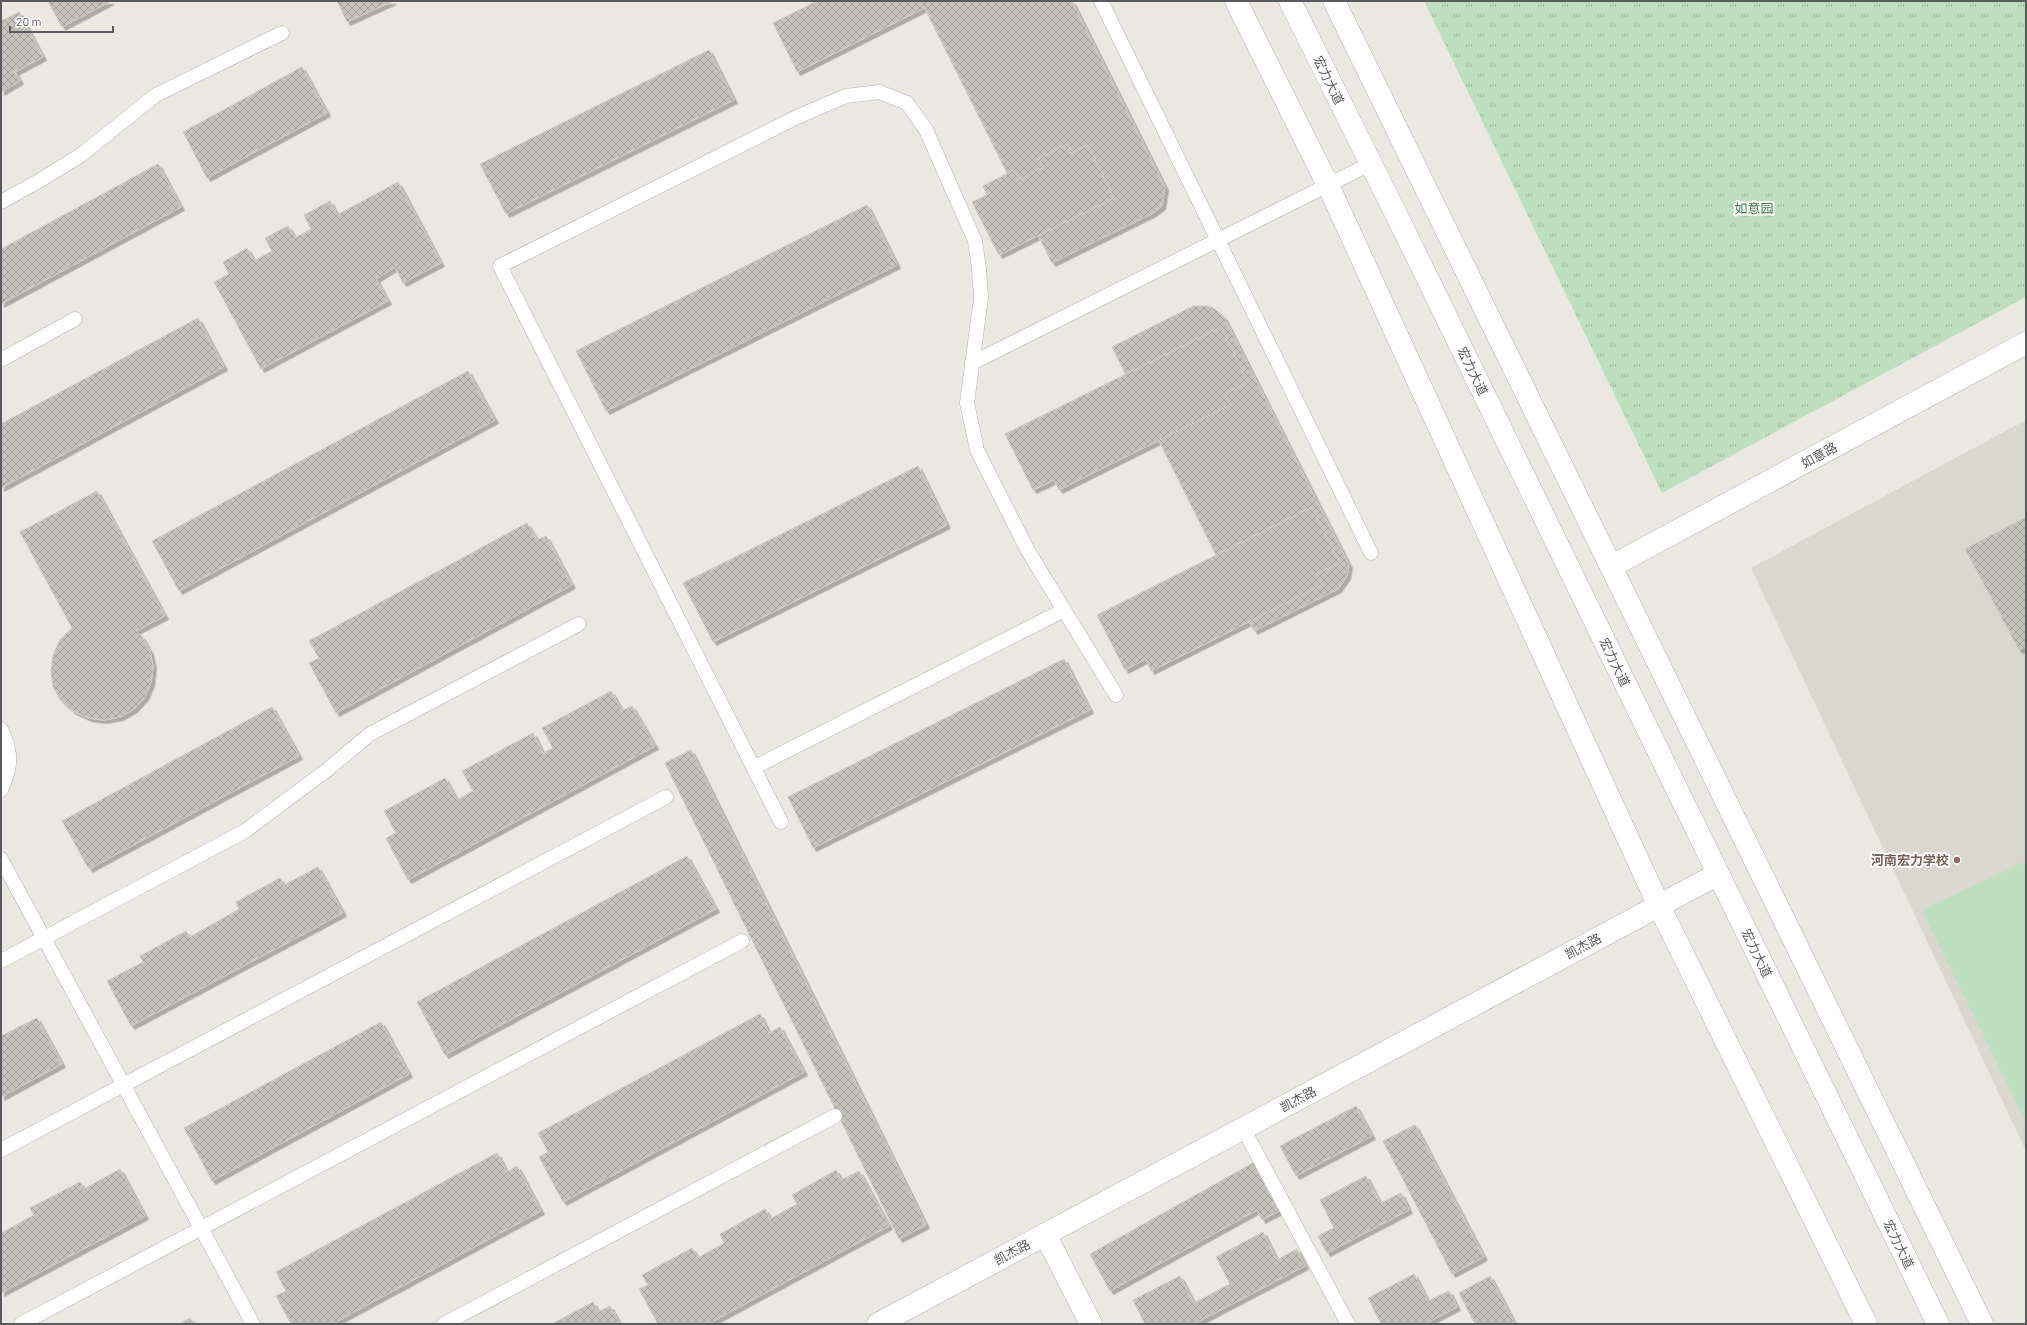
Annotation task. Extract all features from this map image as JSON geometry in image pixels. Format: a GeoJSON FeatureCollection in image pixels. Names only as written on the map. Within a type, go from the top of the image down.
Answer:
{"type":"FeatureCollection","features":[{"type":"Feature","properties":{"kind":"street"},"geometry":{"type":"LineString","coordinates":[[1236,1],[1328,185],[1659,906],[1866,1324]]}},
{"type":"Feature","properties":{"kind":"street","name":"宏力大道"},"geometry":{"type":"LineString","coordinates":[[1290,1],[1938,1324]]}},
{"type":"Feature","properties":{"kind":"street"},"geometry":{"type":"LineString","coordinates":[[1334,1],[1982,1324]]}},
{"type":"Feature","properties":{"kind":"street","name":"如意路"},"geometry":{"type":"LineString","coordinates":[[1612,566],[2026,343]]}},
{"type":"Feature","properties":{"kind":"street","name":"凯杰路"},"geometry":{"type":"LineString","coordinates":[[878,1324],[1718,874]]}},
{"type":"Feature","properties":{"kind":"street"},"geometry":{"type":"LineString","coordinates":[[1045,1234],[1091,1324]]}},
{"type":"Feature","properties":{"kind":"lane"},"geometry":{"type":"LineString","coordinates":[[1101,1],[1371,553]]}},
{"type":"Feature","properties":{"kind":"lane"},"geometry":{"type":"LineString","coordinates":[[1,202],[81,155],[156,95],[282,33]]}},
{"type":"Feature","properties":{"kind":"lane"},"geometry":{"type":"LineString","coordinates":[[780,822],[500,266],[797,117],[846,96],[879,92],[907,102],[926,130],[975,241],[981,298],[967,403],[977,450],[1028,551],[1116,695]]}},
{"type":"Feature","properties":{"kind":"lane"},"geometry":{"type":"LineString","coordinates":[[972,363],[1370,164]]}},
{"type":"Feature","properties":{"kind":"lane"},"geometry":{"type":"LineString","coordinates":[[1,360],[75,319]]}},
{"type":"Feature","properties":{"kind":"lane"},"geometry":{"type":"LineString","coordinates":[[753,768],[1064,610]]}},
{"type":"Feature","properties":{"kind":"lane"},"geometry":{"type":"LineString","coordinates":[[1,961],[245,831],[327,770],[370,734],[579,624]]}},
{"type":"Feature","properties":{"kind":"lane"},"geometry":{"type":"LineString","coordinates":[[1,729],[8,742],[10,759],[8,775],[1,790]]}},
{"type":"Feature","properties":{"kind":"lane"},"geometry":{"type":"LineString","coordinates":[[1,1150],[666,797]]}},
{"type":"Feature","properties":{"kind":"lane"},"geometry":{"type":"LineString","coordinates":[[1,859],[253,1324]]}},
{"type":"Feature","properties":{"kind":"lane"},"geometry":{"type":"LineString","coordinates":[[21,1324],[742,941]]}},
{"type":"Feature","properties":{"kind":"lane"},"geometry":{"type":"LineString","coordinates":[[444,1324],[835,1116]]}},
{"type":"Feature","properties":{"kind":"lane"},"geometry":{"type":"LineString","coordinates":[[1243,1128],[1348,1324]]}},
{"type":"Feature","properties":{"kind":"shaded area","name":"河南宏力学校"},"geometry":{"type":"Polygon","coordinates":[[[2026,420],[2026,1151],[1751,568],[2026,420]]]}},
{"type":"Feature","properties":{"kind":"green space","name":"如意园"},"geometry":{"type":"Polygon","coordinates":[[[1424,1],[2026,1],[2026,297],[1662,493],[1424,1]]]}},
{"type":"Feature","properties":{"kind":"green space"},"geometry":{"type":"Polygon","coordinates":[[[2026,861],[2026,1122],[1922,910],[2026,861]]]}},
{"type":"Feature","properties":{"kind":"building"},"geometry":{"type":"Polygon","coordinates":[[[48,1],[111,1],[62,27],[48,1]]]}},
{"type":"Feature","properties":{"kind":"building"},"geometry":{"type":"Polygon","coordinates":[[[337,1],[393,1],[347,22],[337,1]]]}},
{"type":"Feature","properties":{"kind":"building"},"geometry":{"type":"Polygon","coordinates":[[[817,1],[938,1],[797,72],[773,23],[817,1]]]}},
{"type":"Feature","properties":{"kind":"building"},"geometry":{"type":"Polygon","coordinates":[[[921,1],[1072,1],[1165,187],[1162,206],[1153,213],[1052,263],[921,1]]]}},
{"type":"Feature","properties":{"kind":"building"},"geometry":{"type":"Polygon","coordinates":[[[19,12],[43,57],[15,72],[20,81],[1,92],[1,21],[19,12]]]}},
{"type":"Feature","properties":{"kind":"building"},"geometry":{"type":"Polygon","coordinates":[[[709,50],[734,100],[506,214],[480,164],[709,50]]]}},
{"type":"Feature","properties":{"kind":"building"},"geometry":{"type":"Polygon","coordinates":[[[302,67],[327,113],[207,178],[183,132],[302,67]]]}},
{"type":"Feature","properties":{"kind":"building"},"geometry":{"type":"Polygon","coordinates":[[[1067,144],[1071,153],[1088,145],[1114,198],[999,255],[972,202],[987,195],[983,186],[1014,170],[1019,180],[1043,167],[1039,158],[1067,144]]]}},
{"type":"Feature","properties":{"kind":"building"},"geometry":{"type":"Polygon","coordinates":[[[158,164],[181,207],[1,304],[1,249],[158,164]]]}},
{"type":"Feature","properties":{"kind":"building"},"geometry":{"type":"Polygon","coordinates":[[[398,182],[441,263],[403,283],[395,267],[376,279],[388,301],[261,369],[214,282],[229,274],[223,262],[247,248],[254,261],[272,251],[265,238],[288,226],[295,238],[311,229],[304,215],[330,201],[337,215],[398,182]]]}},
{"type":"Feature","properties":{"kind":"building"},"geometry":{"type":"Polygon","coordinates":[[[867,205],[897,265],[606,411],[576,351],[867,205]]]}},
{"type":"Feature","properties":{"kind":"building"},"geometry":{"type":"Polygon","coordinates":[[[1193,306],[1207,306],[1215,309],[1224,317],[1349,565],[1347,576],[1338,589],[1254,631],[1112,347],[1193,306]]]}},
{"type":"Feature","properties":{"kind":"building"},"geometry":{"type":"Polygon","coordinates":[[[198,318],[224,367],[1,488],[1,424],[198,318]]]}},
{"type":"Feature","properties":{"kind":"building"},"geometry":{"type":"Polygon","coordinates":[[[1221,327],[1248,382],[1225,394],[1230,405],[1059,490],[1054,480],[1033,490],[1005,434],[1221,327]]]}},
{"type":"Feature","properties":{"kind":"building"},"geometry":{"type":"Polygon","coordinates":[[[468,371],[495,420],[179,591],[152,541],[468,371]]]}},
{"type":"Feature","properties":{"kind":"building"},"geometry":{"type":"Polygon","coordinates":[[[918,466],[947,525],[713,642],[683,583],[918,466]]]}},
{"type":"Feature","properties":{"kind":"building"},"geometry":{"type":"Polygon","coordinates":[[[97,491],[165,616],[136,631],[142,637],[150,651],[153,666],[151,683],[145,697],[134,709],[120,717],[104,720],[88,718],[73,711],[61,701],[53,687],[51,671],[53,655],[60,640],[72,628],[20,532],[97,491]]]}},
{"type":"Feature","properties":{"kind":"building"},"geometry":{"type":"Polygon","coordinates":[[[1312,507],[1340,563],[1316,574],[1322,585],[1151,671],[1146,659],[1125,670],[1097,615],[1312,507]]]}},
{"type":"Feature","properties":{"kind":"building"},"geometry":{"type":"Polygon","coordinates":[[[2026,517],[2026,647],[2019,650],[1965,549],[2026,517]]]}},
{"type":"Feature","properties":{"kind":"building"},"geometry":{"type":"Polygon","coordinates":[[[527,523],[537,540],[546,536],[572,585],[336,713],[309,663],[319,658],[309,641],[527,523]]]}},
{"type":"Feature","properties":{"kind":"building"},"geometry":{"type":"Polygon","coordinates":[[[1064,659],[1090,710],[813,848],[788,797],[1064,659]]]}},
{"type":"Feature","properties":{"kind":"building"},"geometry":{"type":"Polygon","coordinates":[[[611,691],[622,711],[632,706],[655,746],[408,880],[386,838],[396,833],[384,811],[445,778],[457,800],[473,791],[462,771],[533,733],[543,753],[553,748],[542,728],[611,691]]]}},
{"type":"Feature","properties":{"kind":"building"},"geometry":{"type":"Polygon","coordinates":[[[272,707],[299,756],[89,869],[62,821],[272,707]]]}},
{"type":"Feature","properties":{"kind":"building"},"geometry":{"type":"Polygon","coordinates":[[[691,750],[926,1225],[899,1239],[665,763],[691,750]]]}},
{"type":"Feature","properties":{"kind":"building"},"geometry":{"type":"Polygon","coordinates":[[[687,856],[716,909],[445,1055],[417,1002],[687,856]]]}},
{"type":"Feature","properties":{"kind":"building"},"geometry":{"type":"Polygon","coordinates":[[[318,867],[343,913],[131,1026],[107,981],[143,962],[140,956],[186,931],[190,937],[239,909],[236,902],[280,878],[284,885],[318,867]]]}},
{"type":"Feature","properties":{"kind":"building"},"geometry":{"type":"Polygon","coordinates":[[[760,1014],[769,1033],[780,1027],[804,1072],[563,1202],[539,1157],[548,1152],[538,1133],[760,1014]]]}},
{"type":"Feature","properties":{"kind":"building"},"geometry":{"type":"Polygon","coordinates":[[[37,1018],[62,1064],[1,1097],[1,1036],[37,1018]]]}},
{"type":"Feature","properties":{"kind":"building"},"geometry":{"type":"Polygon","coordinates":[[[381,1022],[409,1074],[212,1181],[184,1128],[381,1022]]]}},
{"type":"Feature","properties":{"kind":"building"},"geometry":{"type":"Polygon","coordinates":[[[1356,1106],[1372,1136],[1296,1176],[1280,1146],[1356,1106]]]}},
{"type":"Feature","properties":{"kind":"building"},"geometry":{"type":"Polygon","coordinates":[[[1415,1125],[1484,1257],[1452,1274],[1383,1141],[1415,1125]]]}},
{"type":"Feature","properties":{"kind":"building"},"geometry":{"type":"Polygon","coordinates":[[[497,1153],[507,1172],[517,1166],[541,1211],[332,1324],[291,1324],[276,1296],[286,1291],[276,1272],[497,1153]]]}},
{"type":"Feature","properties":{"kind":"building"},"geometry":{"type":"Polygon","coordinates":[[[1253,1163],[1279,1211],[1262,1220],[1257,1210],[1110,1291],[1090,1254],[1253,1163]]]}},
{"type":"Feature","properties":{"kind":"building"},"geometry":{"type":"Polygon","coordinates":[[[120,1169],[145,1216],[1,1293],[1,1233],[34,1215],[30,1208],[80,1182],[84,1189],[120,1169]]]}},
{"type":"Feature","properties":{"kind":"building"},"geometry":{"type":"Polygon","coordinates":[[[836,1170],[841,1180],[859,1171],[889,1226],[708,1324],[658,1324],[639,1289],[648,1285],[642,1275],[692,1248],[698,1258],[724,1243],[720,1234],[765,1209],[770,1219],[797,1204],[792,1195],[836,1170]]]}},
{"type":"Feature","properties":{"kind":"building"},"geometry":{"type":"Polygon","coordinates":[[[1366,1176],[1380,1203],[1401,1193],[1409,1210],[1327,1253],[1318,1236],[1334,1228],[1320,1200],[1366,1176]]]}},
{"type":"Feature","properties":{"kind":"building"},"geometry":{"type":"Polygon","coordinates":[[[1263,1232],[1277,1260],[1297,1249],[1305,1266],[1194,1324],[1145,1324],[1133,1300],[1180,1276],[1194,1303],[1230,1284],[1216,1257],[1263,1232]]]}},
{"type":"Feature","properties":{"kind":"building"},"geometry":{"type":"Polygon","coordinates":[[[1414,1274],[1428,1301],[1449,1291],[1457,1307],[1425,1324],[1381,1324],[1368,1298],[1414,1274]]]}},
{"type":"Feature","properties":{"kind":"building"},"geometry":{"type":"Polygon","coordinates":[[[1490,1276],[1515,1324],[1475,1324],[1459,1293],[1490,1276]]]}},
{"type":"Feature","properties":{"kind":"building"},"geometry":{"type":"Polygon","coordinates":[[[593,1302],[598,1312],[610,1306],[620,1324],[552,1324],[593,1302]]]}},
{"type":"Feature","properties":{"kind":"building"},"geometry":{"type":"Polygon","coordinates":[[[190,1318],[193,1324],[180,1324],[190,1318]]]}},
{"type":"Feature","properties":{"kind":"place","name":"河南宏力学校"},"geometry":{"type":"Point","coordinates":[1957,860]}}]}
